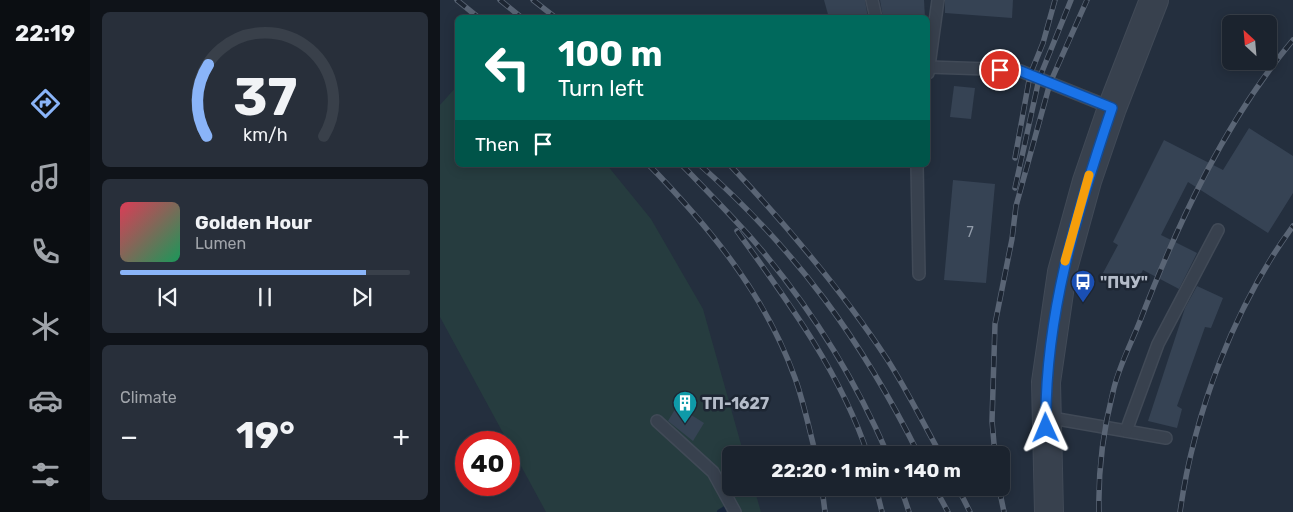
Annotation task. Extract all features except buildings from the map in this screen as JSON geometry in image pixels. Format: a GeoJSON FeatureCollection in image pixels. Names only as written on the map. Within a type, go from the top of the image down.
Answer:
{"type":"FeatureCollection","features":[{"type":"Feature","properties":{"kind":"street"},"geometry":{"type":"LineString","coordinates":[[1049,512],[1046,382],[1062,272],[1087,181],[1112,108],[1154,0]]}},
{"type":"Feature","properties":{"kind":"lane"},"geometry":{"type":"LineString","coordinates":[[872,0],[875,15]]}},
{"type":"Feature","properties":{"kind":"lane"},"geometry":{"type":"LineString","coordinates":[[930,56],[938,0]]}},
{"type":"Feature","properties":{"kind":"lane"},"geometry":{"type":"LineString","coordinates":[[930,70],[1018,70],[1112,108]]}},
{"type":"Feature","properties":{"kind":"lane"},"geometry":{"type":"LineString","coordinates":[[917,167],[919,274]]}},
{"type":"Feature","properties":{"kind":"lane"},"geometry":{"type":"LineString","coordinates":[[1126,431],[1158,344],[1218,230]]}},
{"type":"Feature","properties":{"kind":"lane"},"geometry":{"type":"LineString","coordinates":[[1046,417],[1166,438]]}},
{"type":"Feature","properties":{"kind":"lane"},"geometry":{"type":"LineString","coordinates":[[657,421],[713,472],[733,507]]}},
{"type":"Feature","properties":{"kind":"green space"},"geometry":{"type":"Polygon","coordinates":[[[455,88],[455,167],[609,167],[651,219],[703,309],[741,446],[722,446],[722,496],[756,496],[761,512],[546,512],[520,464],[520,431],[502,431],[440,317],[440,105],[455,88]]]}},
{"type":"Feature","properties":{"kind":"waterway"},"geometry":{"type":"LineString","coordinates":[[720,512],[725,509]]}},
{"type":"Feature","properties":{"kind":"railway"},"geometry":{"type":"LineString","coordinates":[[457,0],[475,15]]}},
{"type":"Feature","properties":{"kind":"railway"},"geometry":{"type":"LineString","coordinates":[[500,0],[518,15]]}},
{"type":"Feature","properties":{"kind":"railway"},"geometry":{"type":"LineString","coordinates":[[533,0],[552,15]]}},
{"type":"Feature","properties":{"kind":"railway"},"geometry":{"type":"LineString","coordinates":[[1015,158],[1030,75],[1043,43],[1055,0]]}},
{"type":"Feature","properties":{"kind":"railway"},"geometry":{"type":"LineString","coordinates":[[1015,188],[1039,79],[1071,0]]}},
{"type":"Feature","properties":{"kind":"railway"},"geometry":{"type":"LineString","coordinates":[[994,446],[992,421],[995,324],[1012,239],[1016,206],[1050,83],[1087,0]]}},
{"type":"Feature","properties":{"kind":"railway"},"geometry":{"type":"LineString","coordinates":[[1099,512],[1099,482],[1104,437],[1115,383],[1125,356],[1170,247],[1205,174],[1246,104],[1268,71],[1293,40]]}},
{"type":"Feature","properties":{"kind":"railway"},"geometry":{"type":"LineString","coordinates":[[651,167],[714,238],[752,290],[783,347],[804,406],[814,446]]}},
{"type":"Feature","properties":{"kind":"railway"},"geometry":{"type":"LineString","coordinates":[[684,167],[753,240],[793,290],[845,369],[884,446]]}},
{"type":"Feature","properties":{"kind":"railway"},"geometry":{"type":"LineString","coordinates":[[702,167],[767,230],[824,299],[874,373],[914,446]]}},
{"type":"Feature","properties":{"kind":"railway"},"geometry":{"type":"LineString","coordinates":[[732,167],[793,235],[851,308],[894,371],[936,446]]}},
{"type":"Feature","properties":{"kind":"railway"},"geometry":{"type":"LineString","coordinates":[[1180,512],[1195,437],[1206,399],[1220,362],[1252,291],[1293,226]]}},
{"type":"Feature","properties":{"kind":"railway"},"geometry":{"type":"LineString","coordinates":[[737,231],[775,284],[828,366],[857,425],[865,446]]}},
{"type":"Feature","properties":{"kind":"railway"},"geometry":{"type":"LineString","coordinates":[[823,496],[825,512]]}},
{"type":"Feature","properties":{"kind":"railway"},"geometry":{"type":"LineString","coordinates":[[878,496],[882,512]]}},
{"type":"Feature","properties":{"kind":"railway"},"geometry":{"type":"LineString","coordinates":[[904,496],[909,512]]}},
{"type":"Feature","properties":{"kind":"railway"},"geometry":{"type":"LineString","coordinates":[[939,496],[948,512]]}},
{"type":"Feature","properties":{"kind":"railway"},"geometry":{"type":"LineString","coordinates":[[962,496],[970,512]]}},
{"type":"Feature","properties":{"kind":"railway"},"geometry":{"type":"LineString","coordinates":[[1001,496],[1004,512]]}},
{"type":"Feature","properties":{"kind":"slow traffic"},"geometry":{"type":"LineString","coordinates":[[1065,261],[1089,175]]}},
{"type":"Feature","properties":{"kind":"place","name":"\"ПЧУ\""},"geometry":{"type":"Point","coordinates":[1083,303]}},
{"type":"Feature","properties":{"kind":"place","name":"ТП-1627"},"geometry":{"type":"Point","coordinates":[685,424]}},
{"type":"Feature","properties":{"kind":"route"},"geometry":{"type":"LineString","coordinates":[[1000,70],[1018,70],[1112,108],[1087,181],[1062,272],[1046,382],[1046,428]]}}]}
